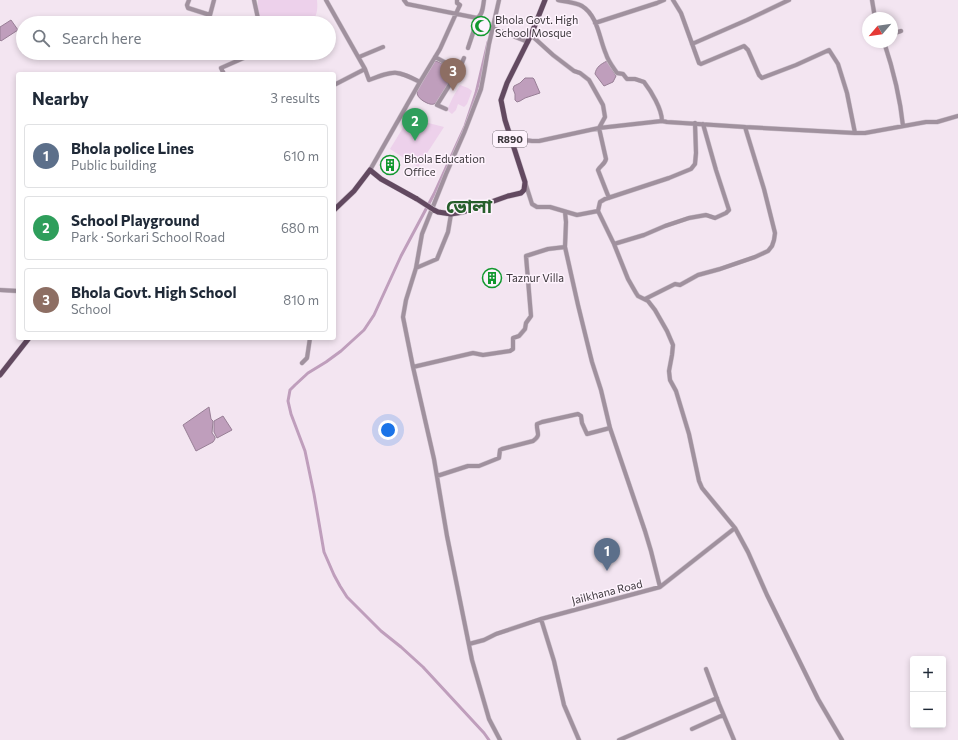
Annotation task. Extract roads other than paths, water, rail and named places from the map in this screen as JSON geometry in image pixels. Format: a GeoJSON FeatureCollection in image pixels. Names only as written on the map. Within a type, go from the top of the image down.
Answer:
{"type":"FeatureCollection","features":[{"type":"Feature","properties":{"kind":"main road","name":"R890"},"geometry":{"type":"LineString","coordinates":[[525,182],[504,120],[501,100],[507,83],[528,42],[545,0]]}},
{"type":"Feature","properties":{"kind":"main road"},"geometry":{"type":"LineString","coordinates":[[336,208],[354,191],[370,170],[381,179],[434,210],[451,214],[463,212],[521,193],[525,188],[525,182]]}},
{"type":"Feature","properties":{"kind":"main road"},"geometry":{"type":"LineString","coordinates":[[0,375],[27,340]]}},
{"type":"Feature","properties":{"kind":"street"},"geometry":{"type":"LineString","coordinates":[[189,0],[187,5],[188,8],[209,15],[214,0]]}},
{"type":"Feature","properties":{"kind":"street"},"geometry":{"type":"LineString","coordinates":[[254,0],[257,16]]}},
{"type":"Feature","properties":{"kind":"street"},"geometry":{"type":"LineString","coordinates":[[326,0],[335,16]]}},
{"type":"Feature","properties":{"kind":"street"},"geometry":{"type":"LineString","coordinates":[[404,0],[407,4],[456,13],[473,18],[481,15],[484,0]]}},
{"type":"Feature","properties":{"kind":"street"},"geometry":{"type":"LineString","coordinates":[[370,170],[440,49],[460,5],[457,3],[457,0]]}},
{"type":"Feature","properties":{"kind":"street"},"geometry":{"type":"LineString","coordinates":[[499,0],[481,89],[422,234],[416,268],[406,300],[404,317],[437,476],[447,536],[472,660],[489,719],[500,740]]}},
{"type":"Feature","properties":{"kind":"street"},"geometry":{"type":"LineString","coordinates":[[558,0],[578,4],[591,14],[610,63],[617,73],[623,74],[627,79],[635,79],[644,82],[657,103],[662,121]]}},
{"type":"Feature","properties":{"kind":"street"},"geometry":{"type":"LineString","coordinates":[[595,23],[664,0]]}},
{"type":"Feature","properties":{"kind":"street"},"geometry":{"type":"LineString","coordinates":[[673,0],[681,13],[699,63],[701,64],[744,46],[748,50],[759,75],[762,78],[796,65],[828,50],[838,64],[847,93],[855,133]]}},
{"type":"Feature","properties":{"kind":"street"},"geometry":{"type":"LineString","coordinates":[[692,44],[789,0]]}},
{"type":"Feature","properties":{"kind":"street"},"geometry":{"type":"LineString","coordinates":[[872,0],[874,12]]}},
{"type":"Feature","properties":{"kind":"street"},"geometry":{"type":"LineString","coordinates":[[336,17],[366,69],[369,80],[394,72],[403,73],[420,82]]}},
{"type":"Feature","properties":{"kind":"street"},"geometry":{"type":"LineString","coordinates":[[468,48],[477,21]]}},
{"type":"Feature","properties":{"kind":"street"},"geometry":{"type":"LineString","coordinates":[[493,28],[528,42]]}},
{"type":"Feature","properties":{"kind":"street"},"geometry":{"type":"LineString","coordinates":[[531,35],[553,55],[589,80],[603,105],[606,117],[599,128],[606,159],[598,170],[609,198]]}},
{"type":"Feature","properties":{"kind":"street"},"geometry":{"type":"LineString","coordinates":[[359,57],[383,47]]}},
{"type":"Feature","properties":{"kind":"street"},"geometry":{"type":"LineString","coordinates":[[886,48],[894,75],[903,126]]}},
{"type":"Feature","properties":{"kind":"street"},"geometry":{"type":"LineString","coordinates":[[435,57],[459,70]]}},
{"type":"Feature","properties":{"kind":"street"},"geometry":{"type":"LineString","coordinates":[[446,109],[437,105],[459,70],[464,58]]}},
{"type":"Feature","properties":{"kind":"street"},"geometry":{"type":"LineString","coordinates":[[223,72],[221,68],[239,60]]}},
{"type":"Feature","properties":{"kind":"street"},"geometry":{"type":"LineString","coordinates":[[336,83],[366,69]]}},
{"type":"Feature","properties":{"kind":"street"},"geometry":{"type":"LineString","coordinates":[[510,138],[532,141],[599,128],[662,121],[855,133],[876,131],[926,122],[937,122],[958,116]]}},
{"type":"Feature","properties":{"kind":"street"},"geometry":{"type":"LineString","coordinates":[[694,123],[696,152],[695,164],[691,169],[669,178],[605,199],[600,202],[598,211],[614,244],[628,279],[638,296],[648,301],[655,310],[673,345],[669,371],[670,380],[676,391],[689,434],[699,481],[702,488],[734,528],[748,552],[818,699],[842,740]]}},
{"type":"Feature","properties":{"kind":"street"},"geometry":{"type":"LineString","coordinates":[[614,244],[644,235],[689,218],[706,215],[715,218],[729,210],[703,124]]}},
{"type":"Feature","properties":{"kind":"street"},"geometry":{"type":"LineString","coordinates":[[645,299],[675,284],[683,284],[698,275],[754,257],[768,251],[772,246],[775,232],[764,188],[745,127]]}},
{"type":"Feature","properties":{"kind":"street"},"geometry":{"type":"LineString","coordinates":[[525,182],[530,200],[534,206],[540,208],[550,207],[577,215],[598,211]]}},
{"type":"Feature","properties":{"kind":"street"},"geometry":{"type":"LineString","coordinates":[[565,212],[565,247],[592,362],[601,390],[610,428],[647,538],[660,587]]}},
{"type":"Feature","properties":{"kind":"street"},"geometry":{"type":"LineString","coordinates":[[416,268],[437,259],[448,232],[451,214]]}},
{"type":"Feature","properties":{"kind":"street"},"geometry":{"type":"LineString","coordinates":[[414,367],[472,353],[483,355],[510,351],[513,348],[513,338],[519,336],[525,329],[526,322],[532,316],[526,256],[548,249],[565,247]]}},
{"type":"Feature","properties":{"kind":"street"},"geometry":{"type":"LineString","coordinates":[[0,290],[16,291]]}},
{"type":"Feature","properties":{"kind":"street"},"geometry":{"type":"LineString","coordinates":[[302,363],[307,358],[310,340]]}},
{"type":"Feature","properties":{"kind":"street"},"geometry":{"type":"LineString","coordinates":[[437,476],[468,466],[479,466],[499,458],[500,450],[502,449],[533,441],[538,438],[536,428],[539,422],[578,414],[582,416],[582,423],[587,434],[610,428]]}},
{"type":"Feature","properties":{"kind":"street","name":"Jailkhana Road"},"geometry":{"type":"LineString","coordinates":[[469,644],[541,619],[660,587],[734,528]]}},
{"type":"Feature","properties":{"kind":"street"},"geometry":{"type":"LineString","coordinates":[[541,619],[554,660],[564,705],[579,740]]}},
{"type":"Feature","properties":{"kind":"street"},"geometry":{"type":"LineString","coordinates":[[706,669],[716,698],[734,740]]}},
{"type":"Feature","properties":{"kind":"street"},"geometry":{"type":"LineString","coordinates":[[619,740],[716,698]]}},
{"type":"Feature","properties":{"kind":"street"},"geometry":{"type":"LineString","coordinates":[[692,729],[723,715]]}},
{"type":"Feature","properties":{"kind":"waterway"},"geometry":{"type":"LineString","coordinates":[[488,42],[476,93],[465,126],[434,194],[401,256],[374,315],[364,330],[341,351],[308,373],[295,385],[290,390],[288,401],[291,414],[305,451],[324,552],[340,586],[347,597],[381,631],[423,667],[489,740]]}},
{"type":"Feature","properties":{"kind":"place","name":"Bhola Govt. High School Mosque"},"geometry":{"type":"Point","coordinates":[481,26]}},
{"type":"Feature","properties":{"kind":"place","name":"Bhola Govt. High School"},"geometry":{"type":"Point","coordinates":[453,91]}},
{"type":"Feature","properties":{"kind":"place","name":"School Playground"},"geometry":{"type":"Point","coordinates":[415,141]}},
{"type":"Feature","properties":{"kind":"place","name":"Bhola Education Office"},"geometry":{"type":"Point","coordinates":[390,165]}},
{"type":"Feature","properties":{"kind":"place","name":"Taznur Villa"},"geometry":{"type":"Point","coordinates":[492,278]}},
{"type":"Feature","properties":{"kind":"place","name":"Bhola police Lines"},"geometry":{"type":"Point","coordinates":[607,571]}},
{"type":"Feature","properties":{"kind":"district","name":"ভোলা"},"geometry":{"type":"Point","coordinates":[469,206]}}]}
